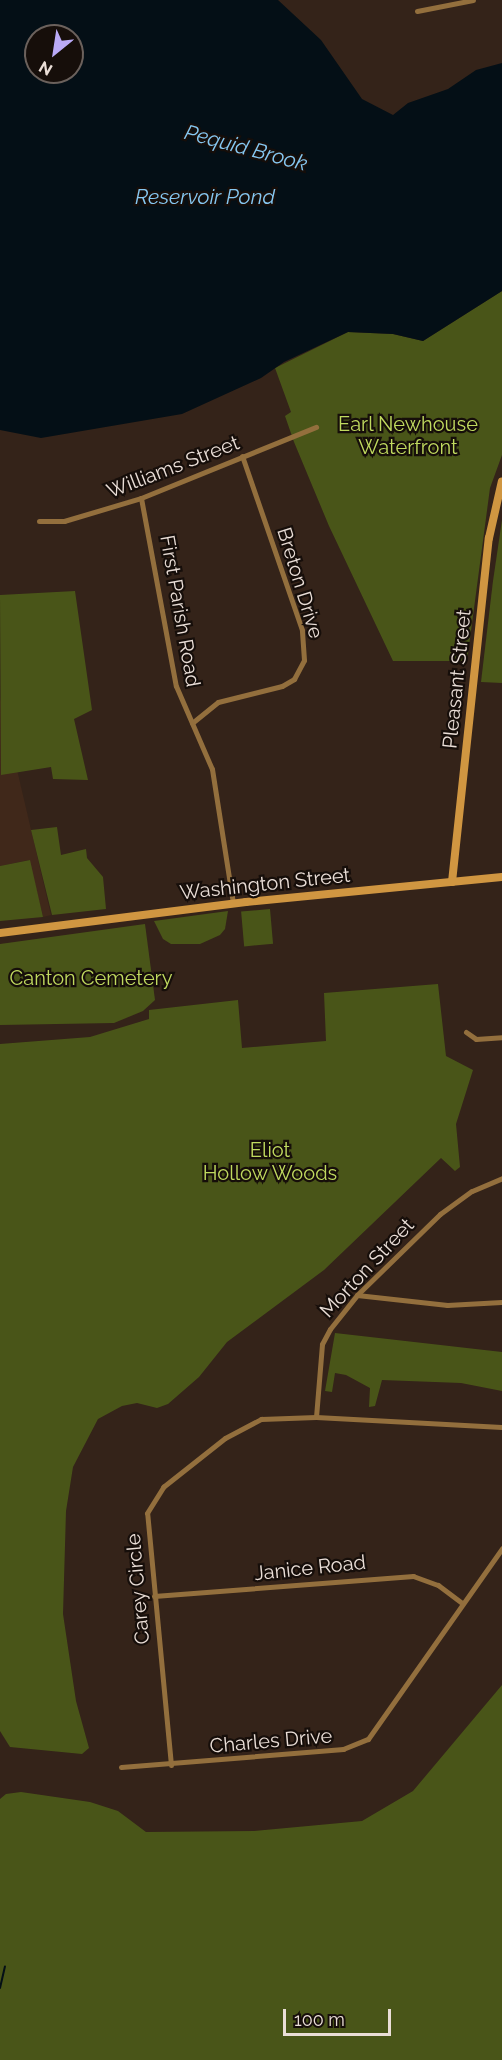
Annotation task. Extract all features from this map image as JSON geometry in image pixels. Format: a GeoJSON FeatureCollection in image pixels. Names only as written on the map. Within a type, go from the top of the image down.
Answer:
{"type":"FeatureCollection","features":[{"type":"Feature","properties":{"kind":"main road","name":"Pleasant Street"},"geometry":{"type":"LineString","coordinates":[[452,882],[489,538],[502,481]]}},
{"type":"Feature","properties":{"kind":"main road","name":"Washington Street"},"geometry":{"type":"LineString","coordinates":[[0,931],[32,929],[232,903],[502,877]]}},
{"type":"Feature","properties":{"kind":"street"},"geometry":{"type":"LineString","coordinates":[[417,11],[472,0]]}},
{"type":"Feature","properties":{"kind":"street","name":"Williams Street"},"geometry":{"type":"LineString","coordinates":[[39,520],[64,521],[141,498],[316,427]]}},
{"type":"Feature","properties":{"kind":"street","name":"Breton Drive"},"geometry":{"type":"LineString","coordinates":[[192,723],[218,702],[282,686],[294,679],[304,660],[302,630],[242,456]]}},
{"type":"Feature","properties":{"kind":"street","name":"First Parish Road"},"geometry":{"type":"LineString","coordinates":[[141,498],[176,686],[212,769],[232,903]]}},
{"type":"Feature","properties":{"kind":"street"},"geometry":{"type":"LineString","coordinates":[[466,1032],[476,1039],[502,1037]]}},
{"type":"Feature","properties":{"kind":"street","name":"Morton Street"},"geometry":{"type":"LineString","coordinates":[[316,1417],[325,1336],[357,1295],[452,1204],[502,1178]]}},
{"type":"Feature","properties":{"kind":"street"},"geometry":{"type":"LineString","coordinates":[[357,1295],[447,1305],[502,1302]]}},
{"type":"Feature","properties":{"kind":"street","name":"Carey Circle"},"geometry":{"type":"LineString","coordinates":[[171,1765],[147,1513],[163,1487],[249,1423],[261,1419],[316,1417],[502,1427]]}},
{"type":"Feature","properties":{"kind":"street","name":"Charles Drive"},"geometry":{"type":"LineString","coordinates":[[121,1767],[171,1765],[343,1749],[368,1738],[502,1548]]}},
{"type":"Feature","properties":{"kind":"street","name":"Janice Road"},"geometry":{"type":"LineString","coordinates":[[154,1596],[413,1576],[438,1585],[462,1603]]}},
{"type":"Feature","properties":{"kind":"shaded area"},"geometry":{"type":"Polygon","coordinates":[[[0,697],[51,915],[43,917],[29,860],[0,866],[0,697]]]}},
{"type":"Feature","properties":{"kind":"green space","name":"Earl Newhouse Waterfront"},"geometry":{"type":"Polygon","coordinates":[[[502,291],[502,455],[490,488],[467,661],[393,661],[329,526],[294,442],[285,416],[291,412],[275,368],[348,332],[393,334],[423,341],[502,291]]]}},
{"type":"Feature","properties":{"kind":"green space"},"geometry":{"type":"Polygon","coordinates":[[[502,520],[502,683],[481,682],[493,581],[502,520]]]}},
{"type":"Feature","properties":{"kind":"green space"},"geometry":{"type":"Polygon","coordinates":[[[75,591],[92,710],[74,719],[88,780],[53,779],[51,767],[1,775],[0,595],[75,591]]]}},
{"type":"Feature","properties":{"kind":"green space"},"geometry":{"type":"Polygon","coordinates":[[[57,827],[61,855],[86,849],[87,858],[103,877],[106,909],[52,915],[31,830],[57,827]]]}},
{"type":"Feature","properties":{"kind":"green space"},"geometry":{"type":"Polygon","coordinates":[[[30,860],[43,917],[0,921],[0,866],[30,860]]]}},
{"type":"Feature","properties":{"kind":"green space"},"geometry":{"type":"Polygon","coordinates":[[[270,909],[273,944],[244,946],[241,912],[270,909]]]}},
{"type":"Feature","properties":{"kind":"green space"},"geometry":{"type":"Polygon","coordinates":[[[228,911],[225,929],[220,935],[200,944],[171,944],[163,939],[154,921],[228,911]]]}},
{"type":"Feature","properties":{"kind":"green space","name":"Canton Cemetery"},"geometry":{"type":"Polygon","coordinates":[[[145,924],[155,1000],[143,1011],[114,1023],[0,1025],[0,944],[145,924]]]}},
{"type":"Feature","properties":{"kind":"green space","name":"Eliot Hollow Woods"},"geometry":{"type":"Polygon","coordinates":[[[438,984],[446,1056],[473,1070],[456,1124],[460,1167],[455,1171],[441,1158],[324,1270],[227,1342],[199,1377],[168,1404],[157,1408],[137,1403],[122,1406],[98,1419],[73,1467],[66,1511],[63,1614],[76,1701],[89,1748],[82,1754],[10,1747],[0,1731],[0,1044],[90,1037],[149,1019],[149,1010],[238,1000],[242,1048],[326,1041],[324,993],[438,984]]]}},
{"type":"Feature","properties":{"kind":"green space"},"geometry":{"type":"Polygon","coordinates":[[[335,1333],[502,1352],[502,1391],[461,1383],[382,1380],[375,1406],[369,1407],[370,1388],[346,1375],[335,1373],[332,1392],[325,1391],[335,1333]]]}},
{"type":"Feature","properties":{"kind":"green space"},"geometry":{"type":"Polygon","coordinates":[[[502,1685],[502,2060],[0,2060],[0,1799],[6,1794],[21,1792],[90,1802],[118,1811],[146,1832],[254,1831],[362,1821],[413,1791],[502,1685]]]}},
{"type":"Feature","properties":{"kind":"water","name":"Reservoir Pond"},"geometry":{"type":"Polygon","coordinates":[[[0,0],[278,0],[321,40],[362,99],[393,115],[408,103],[448,89],[476,70],[502,63],[502,291],[423,341],[393,334],[348,332],[284,362],[261,378],[182,414],[41,438],[0,430],[0,0]]]}},
{"type":"Feature","properties":{"kind":"waterway"},"geometry":{"type":"LineString","coordinates":[[0,1988],[5,1967]]}},
{"type":"Feature","properties":{"kind":"water label","name":"Pequid Brook"},"geometry":{"type":"Point","coordinates":[246,148]}}]}
